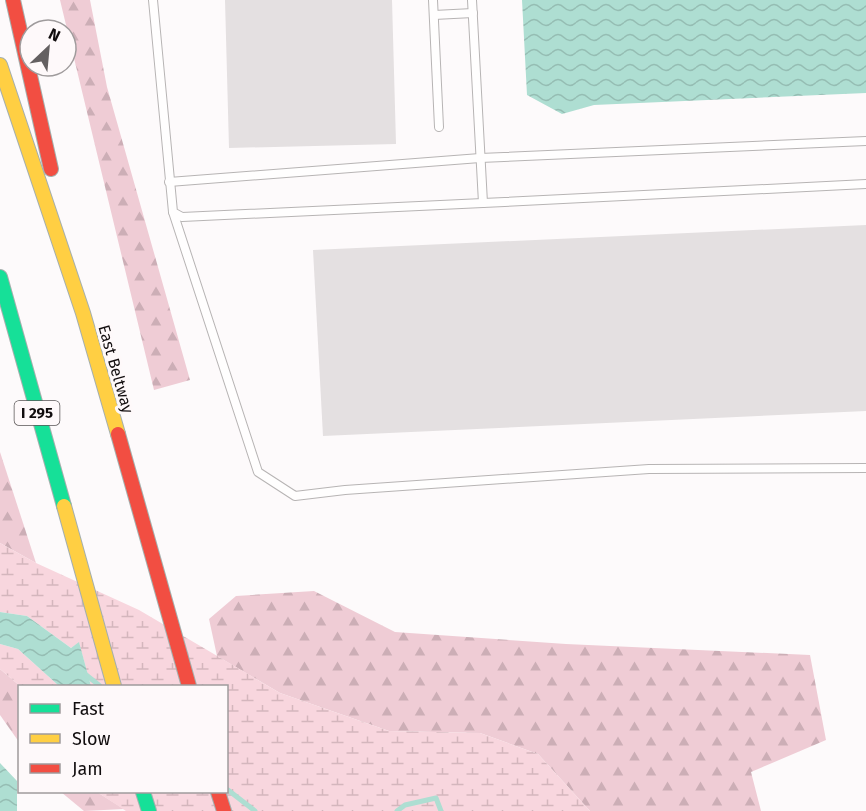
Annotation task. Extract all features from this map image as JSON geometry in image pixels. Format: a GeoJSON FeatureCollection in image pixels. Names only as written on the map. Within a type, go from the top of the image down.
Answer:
{"type":"FeatureCollection","features":[{"type":"Feature","properties":{"kind":"highway"},"geometry":{"type":"LineString","coordinates":[[13,0],[83,313]]}},
{"type":"Feature","properties":{"kind":"highway","name":"East Beltway"},"geometry":{"type":"LineString","coordinates":[[0,65],[83,313],[188,685]]}},
{"type":"Feature","properties":{"kind":"highway","name":"I 295"},"geometry":{"type":"LineString","coordinates":[[0,278],[113,685]]}},
{"type":"Feature","properties":{"kind":"highway"},"geometry":{"type":"LineString","coordinates":[[143,793],[149,811]]}},
{"type":"Feature","properties":{"kind":"highway"},"geometry":{"type":"LineString","coordinates":[[218,793],[224,811]]}},
{"type":"Feature","properties":{"kind":"lane"},"geometry":{"type":"LineString","coordinates":[[153,0],[173,212],[258,472],[295,496],[345,490],[649,469],[866,468]]}},
{"type":"Feature","properties":{"kind":"lane"},"geometry":{"type":"LineString","coordinates":[[433,0],[439,127]]}},
{"type":"Feature","properties":{"kind":"lane"},"geometry":{"type":"LineString","coordinates":[[472,0],[483,203]]}},
{"type":"Feature","properties":{"kind":"lane"},"geometry":{"type":"LineString","coordinates":[[434,15],[473,13]]}},
{"type":"Feature","properties":{"kind":"lane"},"geometry":{"type":"LineString","coordinates":[[170,182],[480,158],[866,141]]}},
{"type":"Feature","properties":{"kind":"lane"},"geometry":{"type":"LineString","coordinates":[[173,212],[182,216],[866,184]]}},
{"type":"Feature","properties":{"kind":"green space"},"geometry":{"type":"Polygon","coordinates":[[[60,0],[90,0],[107,87],[190,380],[154,390],[78,75],[78,18],[64,18],[60,0]]]}},
{"type":"Feature","properties":{"kind":"green space"},"geometry":{"type":"Polygon","coordinates":[[[0,452],[36,563],[0,543],[0,452]]]}},
{"type":"Feature","properties":{"kind":"green space"},"geometry":{"type":"Polygon","coordinates":[[[0,543],[36,563],[139,610],[280,693],[389,731],[480,733],[538,754],[590,811],[126,811],[99,793],[228,793],[228,685],[91,685],[79,643],[71,648],[27,616],[0,612],[0,543]]]}},
{"type":"Feature","properties":{"kind":"green space"},"geometry":{"type":"Polygon","coordinates":[[[314,591],[395,632],[566,644],[810,655],[826,740],[751,772],[761,811],[590,811],[538,754],[480,733],[389,731],[280,693],[217,656],[209,619],[236,596],[314,591]]]}},
{"type":"Feature","properties":{"kind":"green space"},"geometry":{"type":"Polygon","coordinates":[[[0,644],[18,649],[58,685],[19,685],[0,669],[0,644]]]}},
{"type":"Feature","properties":{"kind":"green space"},"geometry":{"type":"Polygon","coordinates":[[[0,669],[19,685],[18,741],[0,715],[0,669]]]}},
{"type":"Feature","properties":{"kind":"green space"},"geometry":{"type":"Polygon","coordinates":[[[62,793],[99,793],[124,809],[84,811],[62,793]]]}},
{"type":"Feature","properties":{"kind":"water"},"geometry":{"type":"Polygon","coordinates":[[[522,0],[866,0],[866,93],[594,105],[562,114],[527,95],[522,0]]]}},
{"type":"Feature","properties":{"kind":"water"},"geometry":{"type":"Polygon","coordinates":[[[0,612],[27,616],[71,648],[79,642],[91,685],[58,685],[18,649],[0,644],[0,612]]]}},
{"type":"Feature","properties":{"kind":"water"},"geometry":{"type":"Polygon","coordinates":[[[0,763],[17,781],[17,811],[0,811],[0,763]]]}},
{"type":"Feature","properties":{"kind":"building"},"geometry":{"type":"Polygon","coordinates":[[[225,0],[392,0],[396,144],[229,148],[225,0]]]}},
{"type":"Feature","properties":{"kind":"building"},"geometry":{"type":"Polygon","coordinates":[[[866,225],[866,411],[323,436],[313,250],[866,225]]]}},
{"type":"Feature","properties":{"kind":"waterway"},"geometry":{"type":"LineString","coordinates":[[85,674],[99,685]]}},
{"type":"Feature","properties":{"kind":"waterway"},"geometry":{"type":"LineString","coordinates":[[228,790],[255,811]]}},
{"type":"Feature","properties":{"kind":"waterway"},"geometry":{"type":"LineString","coordinates":[[397,811],[405,805],[436,798],[441,811]]}},
{"type":"Feature","properties":{"kind":"traffic: fast"},"geometry":{"type":"LineString","coordinates":[[0,277],[64,506]]}},
{"type":"Feature","properties":{"kind":"traffic: fast"},"geometry":{"type":"LineString","coordinates":[[143,793],[149,811]]}},
{"type":"Feature","properties":{"kind":"traffic: slow"},"geometry":{"type":"LineString","coordinates":[[0,65],[83,313],[118,434]]}},
{"type":"Feature","properties":{"kind":"traffic: slow"},"geometry":{"type":"LineString","coordinates":[[64,506],[114,685]]}},
{"type":"Feature","properties":{"kind":"traffic: jam"},"geometry":{"type":"LineString","coordinates":[[13,0],[51,169]]}},
{"type":"Feature","properties":{"kind":"traffic: jam"},"geometry":{"type":"LineString","coordinates":[[118,434],[189,685]]}},
{"type":"Feature","properties":{"kind":"traffic: jam"},"geometry":{"type":"LineString","coordinates":[[218,793],[224,811]]}}]}
